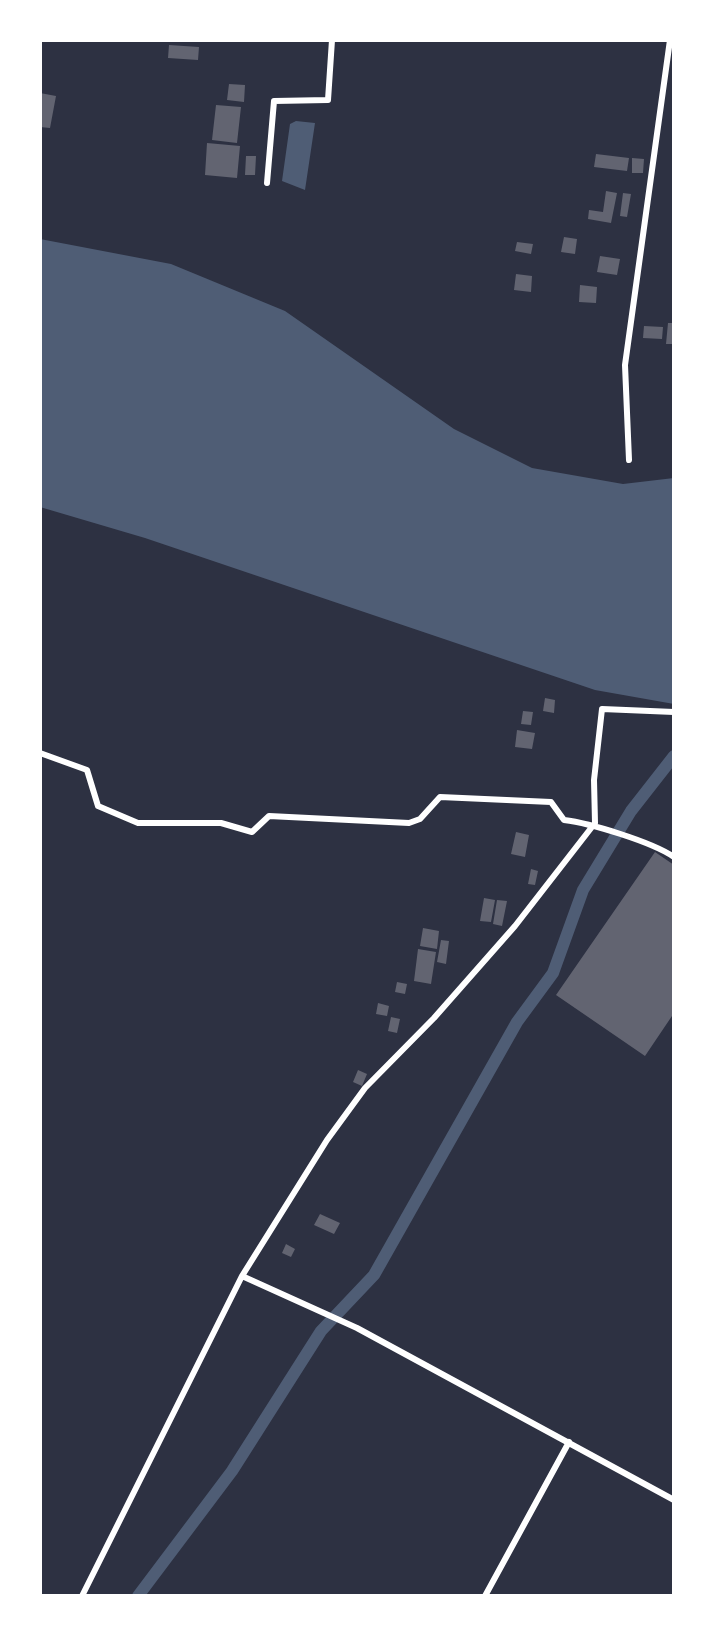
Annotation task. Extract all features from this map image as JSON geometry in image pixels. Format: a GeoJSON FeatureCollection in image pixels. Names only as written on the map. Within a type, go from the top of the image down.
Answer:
{"type":"FeatureCollection","features":[{"type":"Feature","properties":{"kind":"street"},"geometry":{"type":"LineString","coordinates":[[267,183],[274,101],[328,100],[332,40]]}},
{"type":"Feature","properties":{"kind":"street"},"geometry":{"type":"LineString","coordinates":[[629,460],[625,365],[670,40]]}},
{"type":"Feature","properties":{"kind":"street"},"geometry":{"type":"LineString","coordinates":[[82,1596],[242,1276],[327,1140],[365,1088],[434,1018],[515,926],[595,823],[594,780],[602,709],[674,712]]}},
{"type":"Feature","properties":{"kind":"street"},"geometry":{"type":"LineString","coordinates":[[40,753],[87,770],[98,806],[138,823],[221,823],[252,832],[269,816],[409,823],[420,819],[440,797],[551,802],[564,820],[595,823],[613,834],[674,857]]}},
{"type":"Feature","properties":{"kind":"street"},"geometry":{"type":"LineString","coordinates":[[242,1276],[357,1328],[674,1500]]}},
{"type":"Feature","properties":{"kind":"street"},"geometry":{"type":"LineString","coordinates":[[485,1596],[569,1442]]}},
{"type":"Feature","properties":{"kind":"water"},"geometry":{"type":"Polygon","coordinates":[[[296,121],[315,123],[305,190],[282,181],[290,124],[296,121]]]}},
{"type":"Feature","properties":{"kind":"water"},"geometry":{"type":"Polygon","coordinates":[[[40,239],[171,264],[285,311],[454,429],[532,468],[623,484],[674,478],[674,704],[595,690],[145,538],[40,507],[40,239]]]}},
{"type":"Feature","properties":{"kind":"building"},"geometry":{"type":"Polygon","coordinates":[[[169,45],[199,47],[198,60],[168,58],[169,45]]]}},
{"type":"Feature","properties":{"kind":"building"},"geometry":{"type":"Polygon","coordinates":[[[229,84],[245,85],[244,102],[227,100],[229,84]]]}},
{"type":"Feature","properties":{"kind":"building"},"geometry":{"type":"Polygon","coordinates":[[[40,93],[56,96],[50,128],[40,127],[40,93]]]}},
{"type":"Feature","properties":{"kind":"building"},"geometry":{"type":"Polygon","coordinates":[[[216,105],[241,107],[237,143],[212,140],[216,105]]]}},
{"type":"Feature","properties":{"kind":"building"},"geometry":{"type":"Polygon","coordinates":[[[207,143],[240,146],[237,178],[205,175],[207,143]]]}},
{"type":"Feature","properties":{"kind":"building"},"geometry":{"type":"Polygon","coordinates":[[[596,154],[629,158],[627,171],[594,167],[596,154]]]}},
{"type":"Feature","properties":{"kind":"building"},"geometry":{"type":"Polygon","coordinates":[[[246,156],[256,156],[255,175],[245,175],[246,156]]]}},
{"type":"Feature","properties":{"kind":"building"},"geometry":{"type":"Polygon","coordinates":[[[632,158],[644,159],[643,173],[632,173],[632,158]]]}},
{"type":"Feature","properties":{"kind":"building"},"geometry":{"type":"Polygon","coordinates":[[[606,191],[617,193],[611,223],[588,219],[589,210],[603,212],[606,191]]]}},
{"type":"Feature","properties":{"kind":"building"},"geometry":{"type":"Polygon","coordinates":[[[623,193],[631,194],[627,217],[620,216],[623,193]]]}},
{"type":"Feature","properties":{"kind":"building"},"geometry":{"type":"Polygon","coordinates":[[[564,237],[577,239],[575,254],[561,252],[564,237]]]}},
{"type":"Feature","properties":{"kind":"building"},"geometry":{"type":"Polygon","coordinates":[[[517,242],[533,244],[531,254],[515,251],[517,242]]]}},
{"type":"Feature","properties":{"kind":"building"},"geometry":{"type":"Polygon","coordinates":[[[600,256],[620,259],[617,275],[597,272],[600,256]]]}},
{"type":"Feature","properties":{"kind":"building"},"geometry":{"type":"Polygon","coordinates":[[[516,274],[532,276],[531,292],[514,290],[516,274]]]}},
{"type":"Feature","properties":{"kind":"building"},"geometry":{"type":"Polygon","coordinates":[[[580,285],[597,287],[596,303],[579,302],[580,285]]]}},
{"type":"Feature","properties":{"kind":"building"},"geometry":{"type":"Polygon","coordinates":[[[668,323],[674,323],[674,344],[666,344],[668,323]]]}},
{"type":"Feature","properties":{"kind":"building"},"geometry":{"type":"Polygon","coordinates":[[[644,326],[663,327],[662,339],[643,338],[644,326]]]}},
{"type":"Feature","properties":{"kind":"building"},"geometry":{"type":"Polygon","coordinates":[[[545,698],[555,700],[554,713],[543,711],[545,698]]]}},
{"type":"Feature","properties":{"kind":"building"},"geometry":{"type":"Polygon","coordinates":[[[523,711],[533,712],[531,725],[521,724],[523,711]]]}},
{"type":"Feature","properties":{"kind":"building"},"geometry":{"type":"Polygon","coordinates":[[[517,730],[535,733],[532,749],[515,747],[517,730]]]}},
{"type":"Feature","properties":{"kind":"building"},"geometry":{"type":"Polygon","coordinates":[[[516,832],[529,835],[525,857],[511,854],[516,832]]]}},
{"type":"Feature","properties":{"kind":"building"},"geometry":{"type":"Polygon","coordinates":[[[655,852],[674,865],[674,1013],[645,1056],[556,995],[655,852]]]}},
{"type":"Feature","properties":{"kind":"building"},"geometry":{"type":"Polygon","coordinates":[[[531,869],[538,871],[535,885],[528,884],[531,869]]]}},
{"type":"Feature","properties":{"kind":"building"},"geometry":{"type":"Polygon","coordinates":[[[484,898],[495,900],[491,922],[480,921],[484,898]]]}},
{"type":"Feature","properties":{"kind":"building"},"geometry":{"type":"Polygon","coordinates":[[[497,900],[507,901],[502,926],[493,924],[497,900]]]}},
{"type":"Feature","properties":{"kind":"building"},"geometry":{"type":"Polygon","coordinates":[[[423,928],[439,931],[437,949],[420,946],[423,928]]]}},
{"type":"Feature","properties":{"kind":"building"},"geometry":{"type":"Polygon","coordinates":[[[441,940],[449,941],[446,964],[437,962],[441,940]]]}},
{"type":"Feature","properties":{"kind":"building"},"geometry":{"type":"Polygon","coordinates":[[[418,949],[436,952],[431,984],[414,981],[418,949]]]}},
{"type":"Feature","properties":{"kind":"building"},"geometry":{"type":"Polygon","coordinates":[[[397,982],[407,984],[405,994],[395,992],[397,982]]]}},
{"type":"Feature","properties":{"kind":"building"},"geometry":{"type":"Polygon","coordinates":[[[378,1003],[389,1006],[387,1016],[376,1014],[378,1003]]]}},
{"type":"Feature","properties":{"kind":"building"},"geometry":{"type":"Polygon","coordinates":[[[391,1017],[400,1019],[397,1033],[388,1031],[391,1017]]]}},
{"type":"Feature","properties":{"kind":"building"},"geometry":{"type":"Polygon","coordinates":[[[358,1070],[367,1074],[362,1086],[353,1082],[358,1070]]]}},
{"type":"Feature","properties":{"kind":"building"},"geometry":{"type":"Polygon","coordinates":[[[320,1214],[340,1223],[334,1234],[314,1225],[320,1214]]]}},
{"type":"Feature","properties":{"kind":"building"},"geometry":{"type":"Polygon","coordinates":[[[286,1244],[295,1249],[291,1257],[282,1253],[286,1244]]]}},
{"type":"Feature","properties":{"kind":"waterway"},"geometry":{"type":"LineString","coordinates":[[138,1596],[232,1471],[321,1331],[374,1275],[517,1022],[553,973],[583,890],[631,811],[674,756]]}}]}
